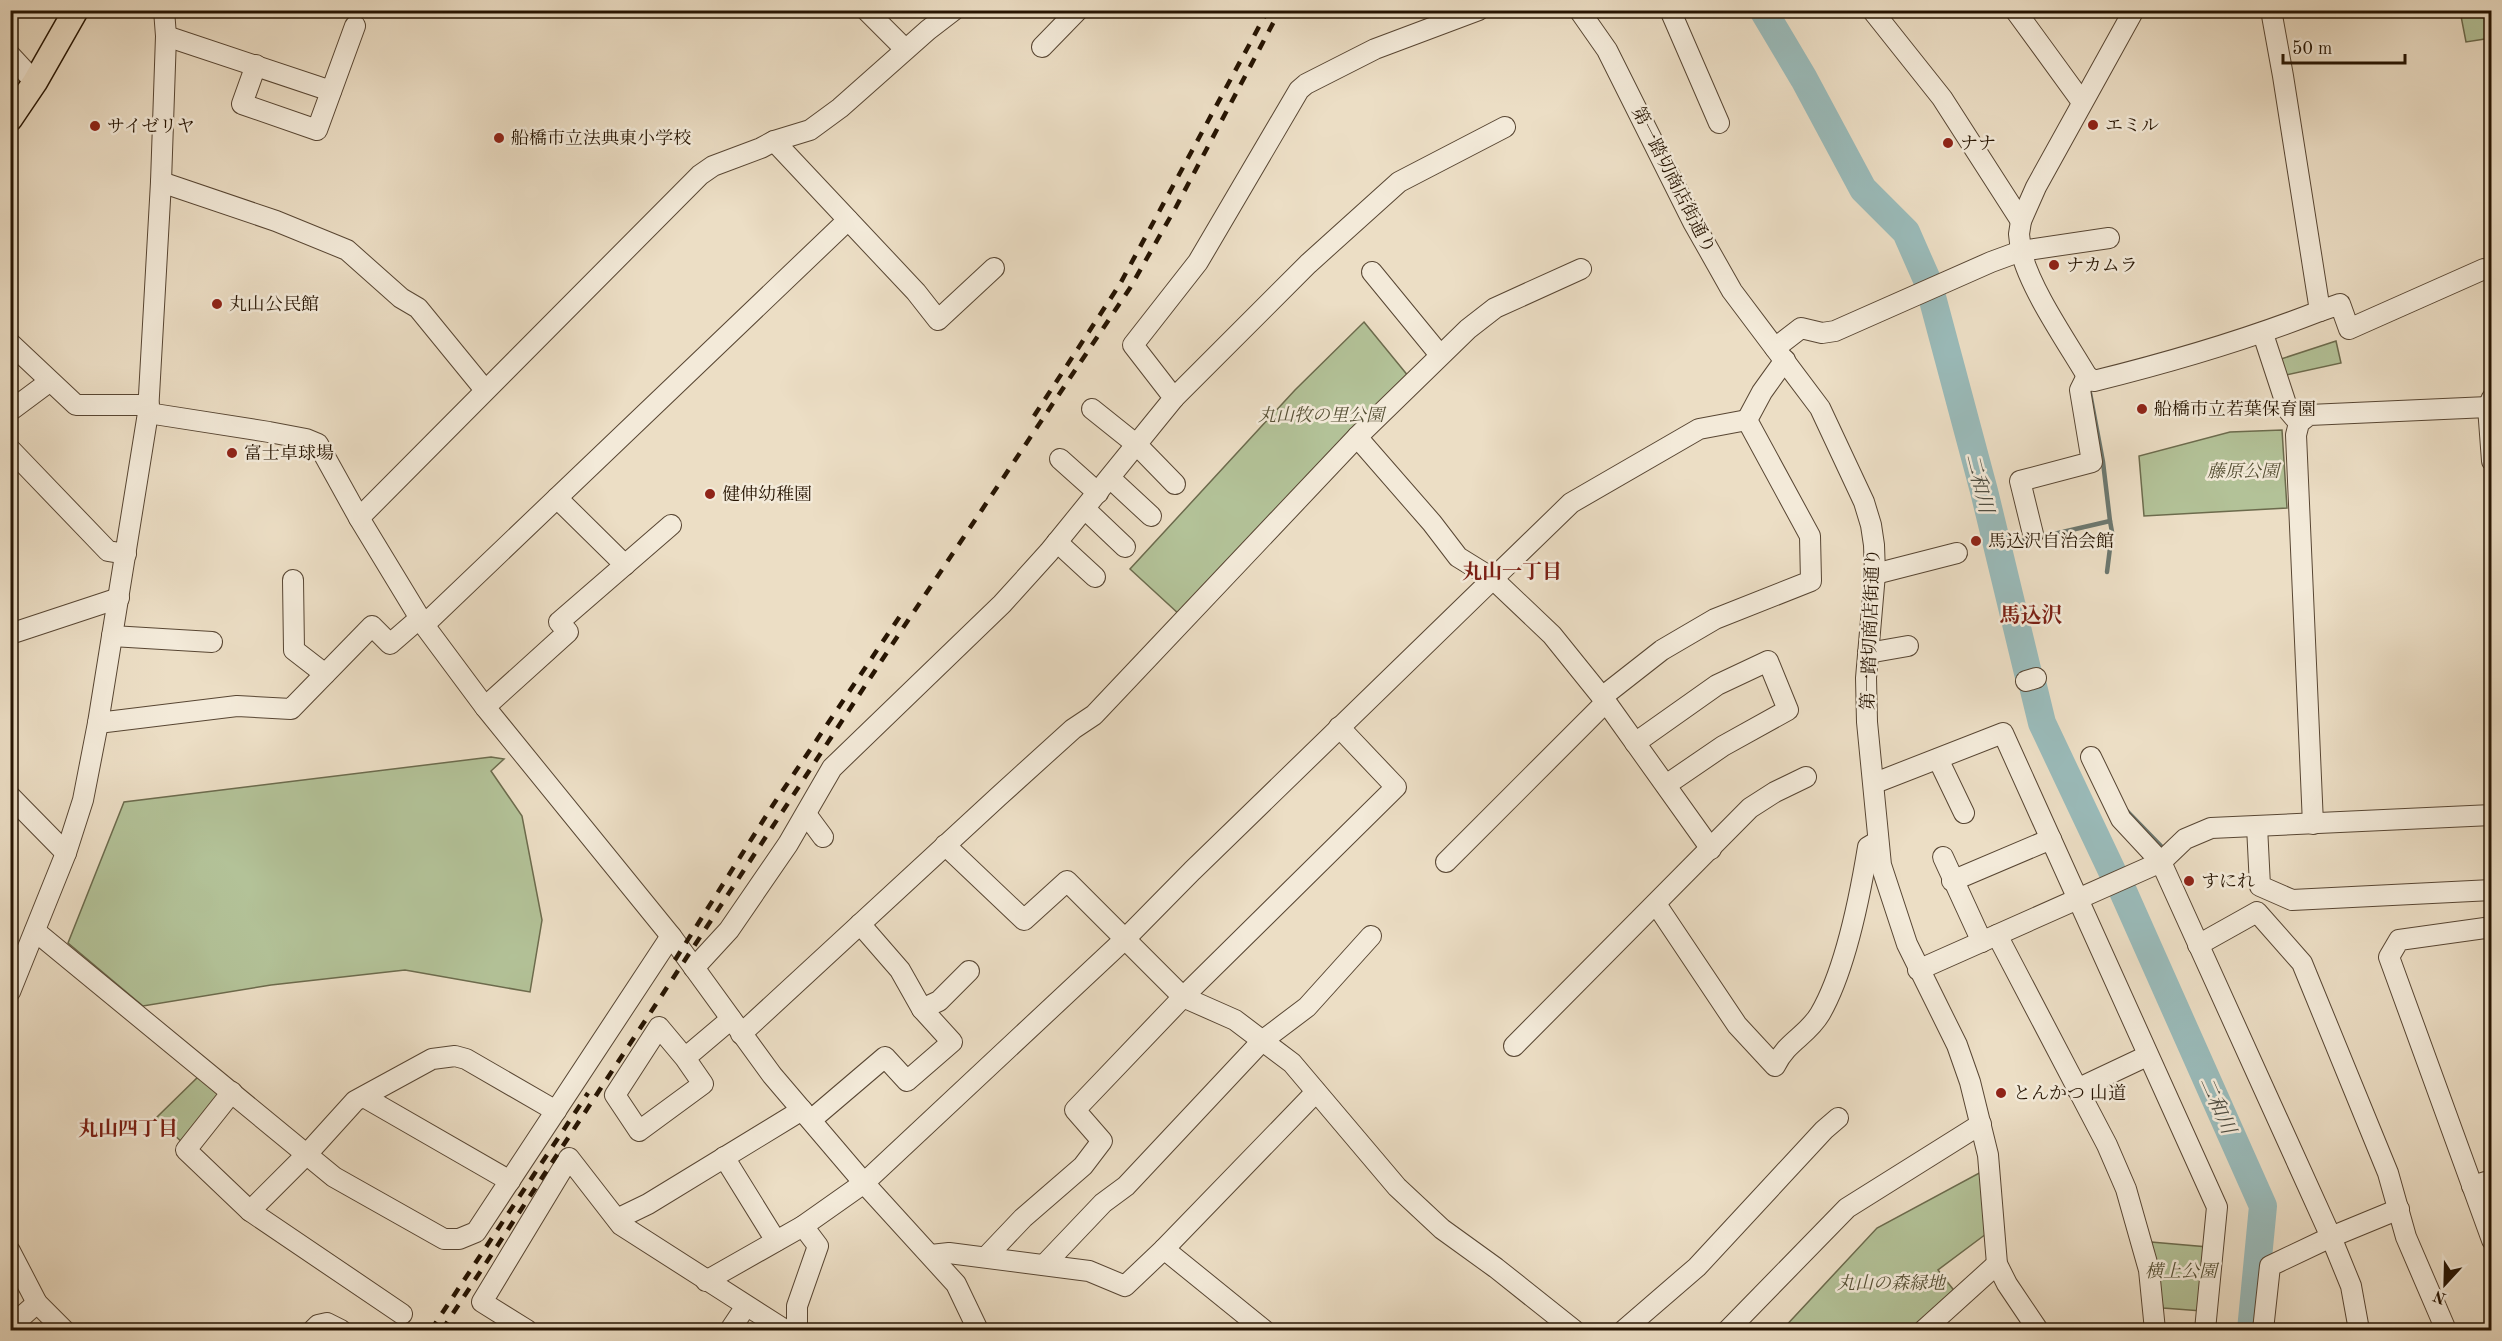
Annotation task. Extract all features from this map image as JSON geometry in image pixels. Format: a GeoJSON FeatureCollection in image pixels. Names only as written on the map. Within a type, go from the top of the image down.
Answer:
{"type":"FeatureCollection","features":[{"type":"Feature","properties":{"kind":"main road"},"geometry":{"type":"LineString","coordinates":[[10,119],[35,82],[76,10]]}},
{"type":"Feature","properties":{"kind":"street"},"geometry":{"type":"LineString","coordinates":[[10,992],[66,853],[83,800],[98,723],[149,409],[161,182],[166,36],[164,10]]}},
{"type":"Feature","properties":{"kind":"street"},"geometry":{"type":"LineString","coordinates":[[866,10],[905,49]]}},
{"type":"Feature","properties":{"kind":"street"},"geometry":{"type":"LineString","coordinates":[[359,518],[700,175],[713,166],[774,141],[810,130],[840,108],[905,49],[954,10]]}},
{"type":"Feature","properties":{"kind":"street"},"geometry":{"type":"LineString","coordinates":[[1042,47],[1078,10]]}},
{"type":"Feature","properties":{"kind":"street"},"geometry":{"type":"LineString","coordinates":[[1174,398],[1132,345],[1198,262],[1299,90],[1305,84],[1375,49],[1479,10]]}},
{"type":"Feature","properties":{"kind":"street","name":"第一踏切商店街通り"},"geometry":{"type":"LineString","coordinates":[[1579,10],[1607,50],[1688,212],[1732,291],[1820,408],[1864,502],[1872,525],[1875,573],[1868,653],[1867,722],[1875,783],[1881,865],[1918,970],[1964,1064],[1988,1155],[1997,1264],[2007,1284],[2038,1330]]}},
{"type":"Feature","properties":{"kind":"street"},"geometry":{"type":"LineString","coordinates":[[1670,10],[1719,123]]}},
{"type":"Feature","properties":{"kind":"street"},"geometry":{"type":"LineString","coordinates":[[1872,10],[1942,98],[2021,221]]}},
{"type":"Feature","properties":{"kind":"street"},"geometry":{"type":"LineString","coordinates":[[2015,10],[2082,102]]}},
{"type":"Feature","properties":{"kind":"street"},"geometry":{"type":"LineString","coordinates":[[2134,10],[2036,187],[2021,221],[2019,234],[2024,263],[2048,310],[2087,376],[2094,381],[2157,366],[2263,334],[2340,304],[2349,329],[2484,269]]}},
{"type":"Feature","properties":{"kind":"street"},"geometry":{"type":"LineString","coordinates":[[2271,10],[2320,311]]}},
{"type":"Feature","properties":{"kind":"street"},"geometry":{"type":"LineString","coordinates":[[256,65],[242,104],[317,130],[355,26]]}},
{"type":"Feature","properties":{"kind":"street"},"geometry":{"type":"LineString","coordinates":[[166,36],[331,91]]}},
{"type":"Feature","properties":{"kind":"street"},"geometry":{"type":"LineString","coordinates":[[10,55],[35,82]]}},
{"type":"Feature","properties":{"kind":"street"},"geometry":{"type":"LineString","coordinates":[[694,968],[729,930],[788,844],[832,768],[1002,604],[1104,486],[1174,398],[1308,264],[1399,182],[1505,127]]}},
{"type":"Feature","properties":{"kind":"street"},"geometry":{"type":"LineString","coordinates":[[774,141],[916,292],[938,320],[993,268]]}},
{"type":"Feature","properties":{"kind":"street"},"geometry":{"type":"LineString","coordinates":[[161,182],[276,221],[347,250],[401,298],[418,308],[485,390]]}},
{"type":"Feature","properties":{"kind":"street"},"geometry":{"type":"LineString","coordinates":[[98,723],[237,706],[291,709],[372,626],[390,644],[422,621],[557,498],[848,220]]}},
{"type":"Feature","properties":{"kind":"street"},"geometry":{"type":"LineString","coordinates":[[1747,420],[1780,354],[1801,328],[1822,333],[1834,331],[2021,251],[2109,238]]}},
{"type":"Feature","properties":{"kind":"street"},"geometry":{"type":"LineString","coordinates":[[685,1058],[736,1027],[860,924],[1073,729],[1094,715],[1357,437],[1440,355],[1495,308],[1581,269]]}},
{"type":"Feature","properties":{"kind":"street"},"geometry":{"type":"LineString","coordinates":[[1372,272],[1440,355]]}},
{"type":"Feature","properties":{"kind":"street"},"geometry":{"type":"LineString","coordinates":[[2263,334],[2288,410],[2299,423]]}},
{"type":"Feature","properties":{"kind":"street"},"geometry":{"type":"LineString","coordinates":[[10,343],[76,405],[149,409],[306,439],[318,444],[359,518],[422,621],[485,707],[671,936],[772,1075],[864,1183],[956,1284],[978,1330]]}},
{"type":"Feature","properties":{"kind":"street"},"geometry":{"type":"LineString","coordinates":[[2033,534],[2020,481],[2092,462],[2080,390],[2087,376]]}},
{"type":"Feature","properties":{"kind":"street"},"geometry":{"type":"LineString","coordinates":[[10,411],[49,382]]}},
{"type":"Feature","properties":{"kind":"street"},"geometry":{"type":"LineString","coordinates":[[2313,824],[2296,435],[2299,423],[2309,415],[2490,403],[2492,461]]}},
{"type":"Feature","properties":{"kind":"street"},"geometry":{"type":"LineString","coordinates":[[1092,409],[1137,445],[1175,484]]}},
{"type":"Feature","properties":{"kind":"street"},"geometry":{"type":"LineString","coordinates":[[706,1281],[803,1226],[864,1183],[1125,939],[1339,727],[1571,503],[1699,429],[1747,420]]}},
{"type":"Feature","properties":{"kind":"street"},"geometry":{"type":"LineString","coordinates":[[1446,862],[1604,700],[1662,650],[1715,619],[1811,580],[1810,536],[1747,420]]}},
{"type":"Feature","properties":{"kind":"street"},"geometry":{"type":"LineString","coordinates":[[1357,437],[1432,523],[1458,557],[1492,578],[1552,635],[1604,700],[1711,849]]}},
{"type":"Feature","properties":{"kind":"street"},"geometry":{"type":"LineString","coordinates":[[10,449],[108,551],[126,554]]}},
{"type":"Feature","properties":{"kind":"street"},"geometry":{"type":"LineString","coordinates":[[1060,459],[1151,516]]}},
{"type":"Feature","properties":{"kind":"street"},"geometry":{"type":"LineString","coordinates":[[557,498],[625,565]]}},
{"type":"Feature","properties":{"kind":"street"},"geometry":{"type":"LineString","coordinates":[[1084,509],[1125,547]]}},
{"type":"Feature","properties":{"kind":"street"},"geometry":{"type":"LineString","coordinates":[[485,707],[568,632],[559,622],[671,525]]}},
{"type":"Feature","properties":{"kind":"street"},"geometry":{"type":"LineString","coordinates":[[1057,542],[1095,577]]}},
{"type":"Feature","properties":{"kind":"street"},"geometry":{"type":"LineString","coordinates":[[1875,573],[1958,553]]}},
{"type":"Feature","properties":{"kind":"street"},"geometry":{"type":"LineString","coordinates":[[294,580],[294,650],[325,674]]}},
{"type":"Feature","properties":{"kind":"street"},"geometry":{"type":"LineString","coordinates":[[10,634],[119,598]]}},
{"type":"Feature","properties":{"kind":"street"},"geometry":{"type":"LineString","coordinates":[[112,636],[212,642]]}},
{"type":"Feature","properties":{"kind":"street"},"geometry":{"type":"LineString","coordinates":[[1868,653],[1908,646]]}},
{"type":"Feature","properties":{"kind":"street"},"geometry":{"type":"LineString","coordinates":[[1635,743],[1717,685],[1768,661],[1788,710],[1723,746],[1665,785]]}},
{"type":"Feature","properties":{"kind":"street"},"geometry":{"type":"LineString","coordinates":[[986,1257],[1023,1218],[1083,1167],[1102,1141],[1075,1110],[1183,997],[1396,787],[1339,727]]}},
{"type":"Feature","properties":{"kind":"street"},"geometry":{"type":"LineString","coordinates":[[1875,783],[2003,732],[2217,1207],[2205,1330]]}},
{"type":"Feature","properties":{"kind":"street"},"geometry":{"type":"LineString","coordinates":[[2091,757],[2121,819],[2161,862],[2331,1237],[2351,1286],[2359,1330]]}},
{"type":"Feature","properties":{"kind":"street"},"geometry":{"type":"LineString","coordinates":[[1938,759],[1964,813]]}},
{"type":"Feature","properties":{"kind":"street"},"geometry":{"type":"LineString","coordinates":[[1514,1046],[1750,808],[1774,792],[1806,777]]}},
{"type":"Feature","properties":{"kind":"street"},"geometry":{"type":"LineString","coordinates":[[10,796],[66,853]]}},
{"type":"Feature","properties":{"kind":"street"},"geometry":{"type":"LineString","coordinates":[[806,814],[823,837]]}},
{"type":"Feature","properties":{"kind":"street"},"geometry":{"type":"LineString","coordinates":[[1918,970],[2161,862],[2184,839],[2211,828],[2492,815]]}},
{"type":"Feature","properties":{"kind":"street"},"geometry":{"type":"LineString","coordinates":[[2257,826],[2260,886],[2292,900],[2492,890]]}},
{"type":"Feature","properties":{"kind":"street"},"geometry":{"type":"LineString","coordinates":[[1953,881],[2051,839]]}},
{"type":"Feature","properties":{"kind":"street"},"geometry":{"type":"LineString","coordinates":[[1656,904],[1737,1025],[1775,1066],[1782,1051],[1810,1027],[1820,1014],[1833,987],[1852,922],[1868,847],[1878,840]]}},
{"type":"Feature","properties":{"kind":"street"},"geometry":{"type":"LineString","coordinates":[[945,845],[1024,920],[1067,881],[1183,997],[1235,1020],[1292,1063],[1397,1187],[1442,1229],[1496,1268],[1574,1330]]}},
{"type":"Feature","properties":{"kind":"street"},"geometry":{"type":"LineString","coordinates":[[1943,857],[1953,881],[1989,938],[2107,1145],[2126,1189],[2149,1270],[2155,1330]]}},
{"type":"Feature","properties":{"kind":"street"},"geometry":{"type":"LineString","coordinates":[[2198,945],[2257,912],[2302,963],[2388,1173],[2406,1237],[2446,1330]]}},
{"type":"Feature","properties":{"kind":"street"},"geometry":{"type":"LineString","coordinates":[[617,1220],[648,1204],[724,1157],[806,1115],[885,1057],[907,1081],[952,1042],[922,1009],[900,970],[860,924]]}},
{"type":"Feature","properties":{"kind":"street"},"geometry":{"type":"LineString","coordinates":[[2492,927],[2399,940],[2390,957],[2492,1240]]}},
{"type":"Feature","properties":{"kind":"street"},"geometry":{"type":"LineString","coordinates":[[35,931],[195,1074],[232,1092],[334,1177],[444,1239],[459,1239],[476,1232],[671,936]]}},
{"type":"Feature","properties":{"kind":"street"},"geometry":{"type":"LineString","coordinates":[[1044,1265],[1103,1203],[1126,1186],[1262,1041],[1306,1007],[1371,936]]}},
{"type":"Feature","properties":{"kind":"street"},"geometry":{"type":"LineString","coordinates":[[922,1009],[939,1001],[969,971]]}},
{"type":"Feature","properties":{"kind":"street"},"geometry":{"type":"LineString","coordinates":[[659,1027],[685,1058],[703,1084],[639,1131],[615,1095],[659,1027]]}},
{"type":"Feature","properties":{"kind":"street"},"geometry":{"type":"LineString","coordinates":[[250,1211],[307,1154],[355,1101],[432,1059],[455,1056],[466,1059],[555,1111]]}},
{"type":"Feature","properties":{"kind":"street"},"geometry":{"type":"LineString","coordinates":[[2077,1089],[2147,1056]]}},
{"type":"Feature","properties":{"kind":"street"},"geometry":{"type":"LineString","coordinates":[[232,1092],[186,1150],[250,1211],[402,1314]]}},
{"type":"Feature","properties":{"kind":"street"},"geometry":{"type":"LineString","coordinates":[[931,1255],[949,1253],[1089,1271],[1125,1286],[1164,1249],[1316,1092]]}},
{"type":"Feature","properties":{"kind":"street"},"geometry":{"type":"LineString","coordinates":[[364,1097],[510,1181]]}},
{"type":"Feature","properties":{"kind":"street"},"geometry":{"type":"LineString","coordinates":[[1624,1330],[1697,1267],[1824,1130],[1838,1118]]}},
{"type":"Feature","properties":{"kind":"street"},"geometry":{"type":"LineString","coordinates":[[1728,1330],[1848,1208],[1981,1124]]}},
{"type":"Feature","properties":{"kind":"street"},"geometry":{"type":"LineString","coordinates":[[724,1157],[776,1241]]}},
{"type":"Feature","properties":{"kind":"street"},"geometry":{"type":"LineString","coordinates":[[527,1330],[482,1302],[569,1158],[621,1225],[785,1330]]}},
{"type":"Feature","properties":{"kind":"street"},"geometry":{"type":"LineString","coordinates":[[2472,1186],[2492,1180]]}},
{"type":"Feature","properties":{"kind":"street"},"geometry":{"type":"LineString","coordinates":[[2264,1330],[2270,1266],[2331,1237],[2399,1209]]}},
{"type":"Feature","properties":{"kind":"street"},"geometry":{"type":"LineString","coordinates":[[797,1330],[796,1306],[818,1246],[803,1226]]}},
{"type":"Feature","properties":{"kind":"street"},"geometry":{"type":"LineString","coordinates":[[1164,1249],[1264,1330]]}},
{"type":"Feature","properties":{"kind":"street"},"geometry":{"type":"LineString","coordinates":[[10,1251],[37,1303],[64,1330]]}},
{"type":"Feature","properties":{"kind":"street"},"geometry":{"type":"LineString","coordinates":[[1924,1330],[1997,1264]]}},
{"type":"Feature","properties":{"kind":"street"},"geometry":{"type":"LineString","coordinates":[[10,1327],[37,1303]]}},
{"type":"Feature","properties":{"kind":"street"},"geometry":{"type":"LineString","coordinates":[[730,1330],[746,1306]]}},
{"type":"Feature","properties":{"kind":"street"},"geometry":{"type":"LineString","coordinates":[[313,1330],[318,1325],[327,1323],[341,1330]]}},
{"type":"Feature","properties":{"kind":"green space"},"geometry":{"type":"Polygon","coordinates":[[[2460,11],[2491,11],[2491,38],[2466,42],[2460,11]]]}},
{"type":"Feature","properties":{"kind":"green space","name":"丸山牧の里公園"},"geometry":{"type":"Polygon","coordinates":[[[1364,322],[1409,377],[1180,615],[1130,569],[1295,390],[1364,322]]]}},
{"type":"Feature","properties":{"kind":"green space"},"geometry":{"type":"Polygon","coordinates":[[[2491,324],[2492,369],[2489,372],[2485,326],[2491,324]]]}},
{"type":"Feature","properties":{"kind":"green space"},"geometry":{"type":"Polygon","coordinates":[[[2336,341],[2341,363],[2286,375],[2281,359],[2336,341]]]}},
{"type":"Feature","properties":{"kind":"green space","name":"藤原公園"},"geometry":{"type":"Polygon","coordinates":[[[2282,430],[2287,508],[2144,516],[2139,456],[2230,432],[2282,430]]]}},
{"type":"Feature","properties":{"kind":"green space"},"geometry":{"type":"Polygon","coordinates":[[[491,757],[504,759],[491,771],[522,816],[542,920],[530,992],[405,970],[271,985],[143,1006],[68,943],[124,802],[491,757]]]}},
{"type":"Feature","properties":{"kind":"green space"},"geometry":{"type":"Polygon","coordinates":[[[201,1074],[226,1093],[185,1145],[156,1118],[201,1074]]]}},
{"type":"Feature","properties":{"kind":"green space","name":"丸山の森緑地"},"geometry":{"type":"Polygon","coordinates":[[[1983,1171],[1986,1234],[1938,1270],[1956,1293],[1927,1330],[1782,1330],[1877,1228],[1983,1171]]]}},
{"type":"Feature","properties":{"kind":"green space","name":"横上公園"},"geometry":{"type":"Polygon","coordinates":[[[2151,1242],[2208,1247],[2202,1311],[2163,1308],[2151,1242]]]}},
{"type":"Feature","properties":{"kind":"waterway","name":"二和川"},"geometry":{"type":"LineString","coordinates":[[1763,10],[1804,79],[1863,189],[1906,232],[1928,282]]}},
{"type":"Feature","properties":{"kind":"waterway","name":"二和川"},"geometry":{"type":"LineString","coordinates":[[1931,293],[1984,491],[2028,673]]}},
{"type":"Feature","properties":{"kind":"waterway"},"geometry":{"type":"LineString","coordinates":[[2041,537],[2110,521],[2103,462],[2090,393]]}},
{"type":"Feature","properties":{"kind":"waterway"},"geometry":{"type":"LineString","coordinates":[[2107,572],[2112,532],[2110,521]]}},
{"type":"Feature","properties":{"kind":"waterway"},"geometry":{"type":"LineString","coordinates":[[1997,547],[2029,539]]}},
{"type":"Feature","properties":{"kind":"waterway","name":"二和川"},"geometry":{"type":"LineString","coordinates":[[2033,686],[2042,723],[2112,871]]}},
{"type":"Feature","properties":{"kind":"waterway"},"geometry":{"type":"LineString","coordinates":[[2125,809],[2161,846]]}},
{"type":"Feature","properties":{"kind":"waterway","name":"二和川"},"geometry":{"type":"LineString","coordinates":[[2122,889],[2263,1206],[2251,1330]]}},
{"type":"Feature","properties":{"kind":"railway"},"geometry":{"type":"LineString","coordinates":[[1034,416],[1120,284],[1268,10]]}},
{"type":"Feature","properties":{"kind":"railway"},"geometry":{"type":"LineString","coordinates":[[442,1330],[903,628],[1130,288],[1176,207],[1280,10]]}},
{"type":"Feature","properties":{"kind":"railway"},"geometry":{"type":"LineString","coordinates":[[675,960],[773,805],[902,613]]}},
{"type":"Feature","properties":{"kind":"railway"},"geometry":{"type":"LineString","coordinates":[[431,1330],[588,1093]]}},
{"type":"Feature","properties":{"kind":"place","name":"エミル"},"geometry":{"type":"Point","coordinates":[2093,125]}},
{"type":"Feature","properties":{"kind":"place","name":"サイゼリヤ"},"geometry":{"type":"Point","coordinates":[95,126]}},
{"type":"Feature","properties":{"kind":"place","name":"船橋市立法典東小学校"},"geometry":{"type":"Point","coordinates":[499,138]}},
{"type":"Feature","properties":{"kind":"place","name":"ナナ"},"geometry":{"type":"Point","coordinates":[1948,143]}},
{"type":"Feature","properties":{"kind":"place","name":"ナカムラ"},"geometry":{"type":"Point","coordinates":[2054,265]}},
{"type":"Feature","properties":{"kind":"place","name":"丸山公民館"},"geometry":{"type":"Point","coordinates":[217,304]}},
{"type":"Feature","properties":{"kind":"place","name":"船橋市立若葉保育園"},"geometry":{"type":"Point","coordinates":[2142,409]}},
{"type":"Feature","properties":{"kind":"place","name":"富士卓球場"},"geometry":{"type":"Point","coordinates":[232,453]}},
{"type":"Feature","properties":{"kind":"place","name":"健伸幼稚園"},"geometry":{"type":"Point","coordinates":[710,494]}},
{"type":"Feature","properties":{"kind":"place","name":"馬込沢自治会館"},"geometry":{"type":"Point","coordinates":[1976,541]}},
{"type":"Feature","properties":{"kind":"place","name":"すにれ"},"geometry":{"type":"Point","coordinates":[2189,881]}},
{"type":"Feature","properties":{"kind":"place","name":"とんかつ 山道"},"geometry":{"type":"Point","coordinates":[2001,1093]}},
{"type":"Feature","properties":{"kind":"district","name":"丸山一丁目"},"geometry":{"type":"Point","coordinates":[1512,571]}},
{"type":"Feature","properties":{"kind":"district","name":"馬込沢"},"geometry":{"type":"Point","coordinates":[2031,615]}},
{"type":"Feature","properties":{"kind":"district","name":"丸山四丁目"},"geometry":{"type":"Point","coordinates":[128,1128]}}]}
